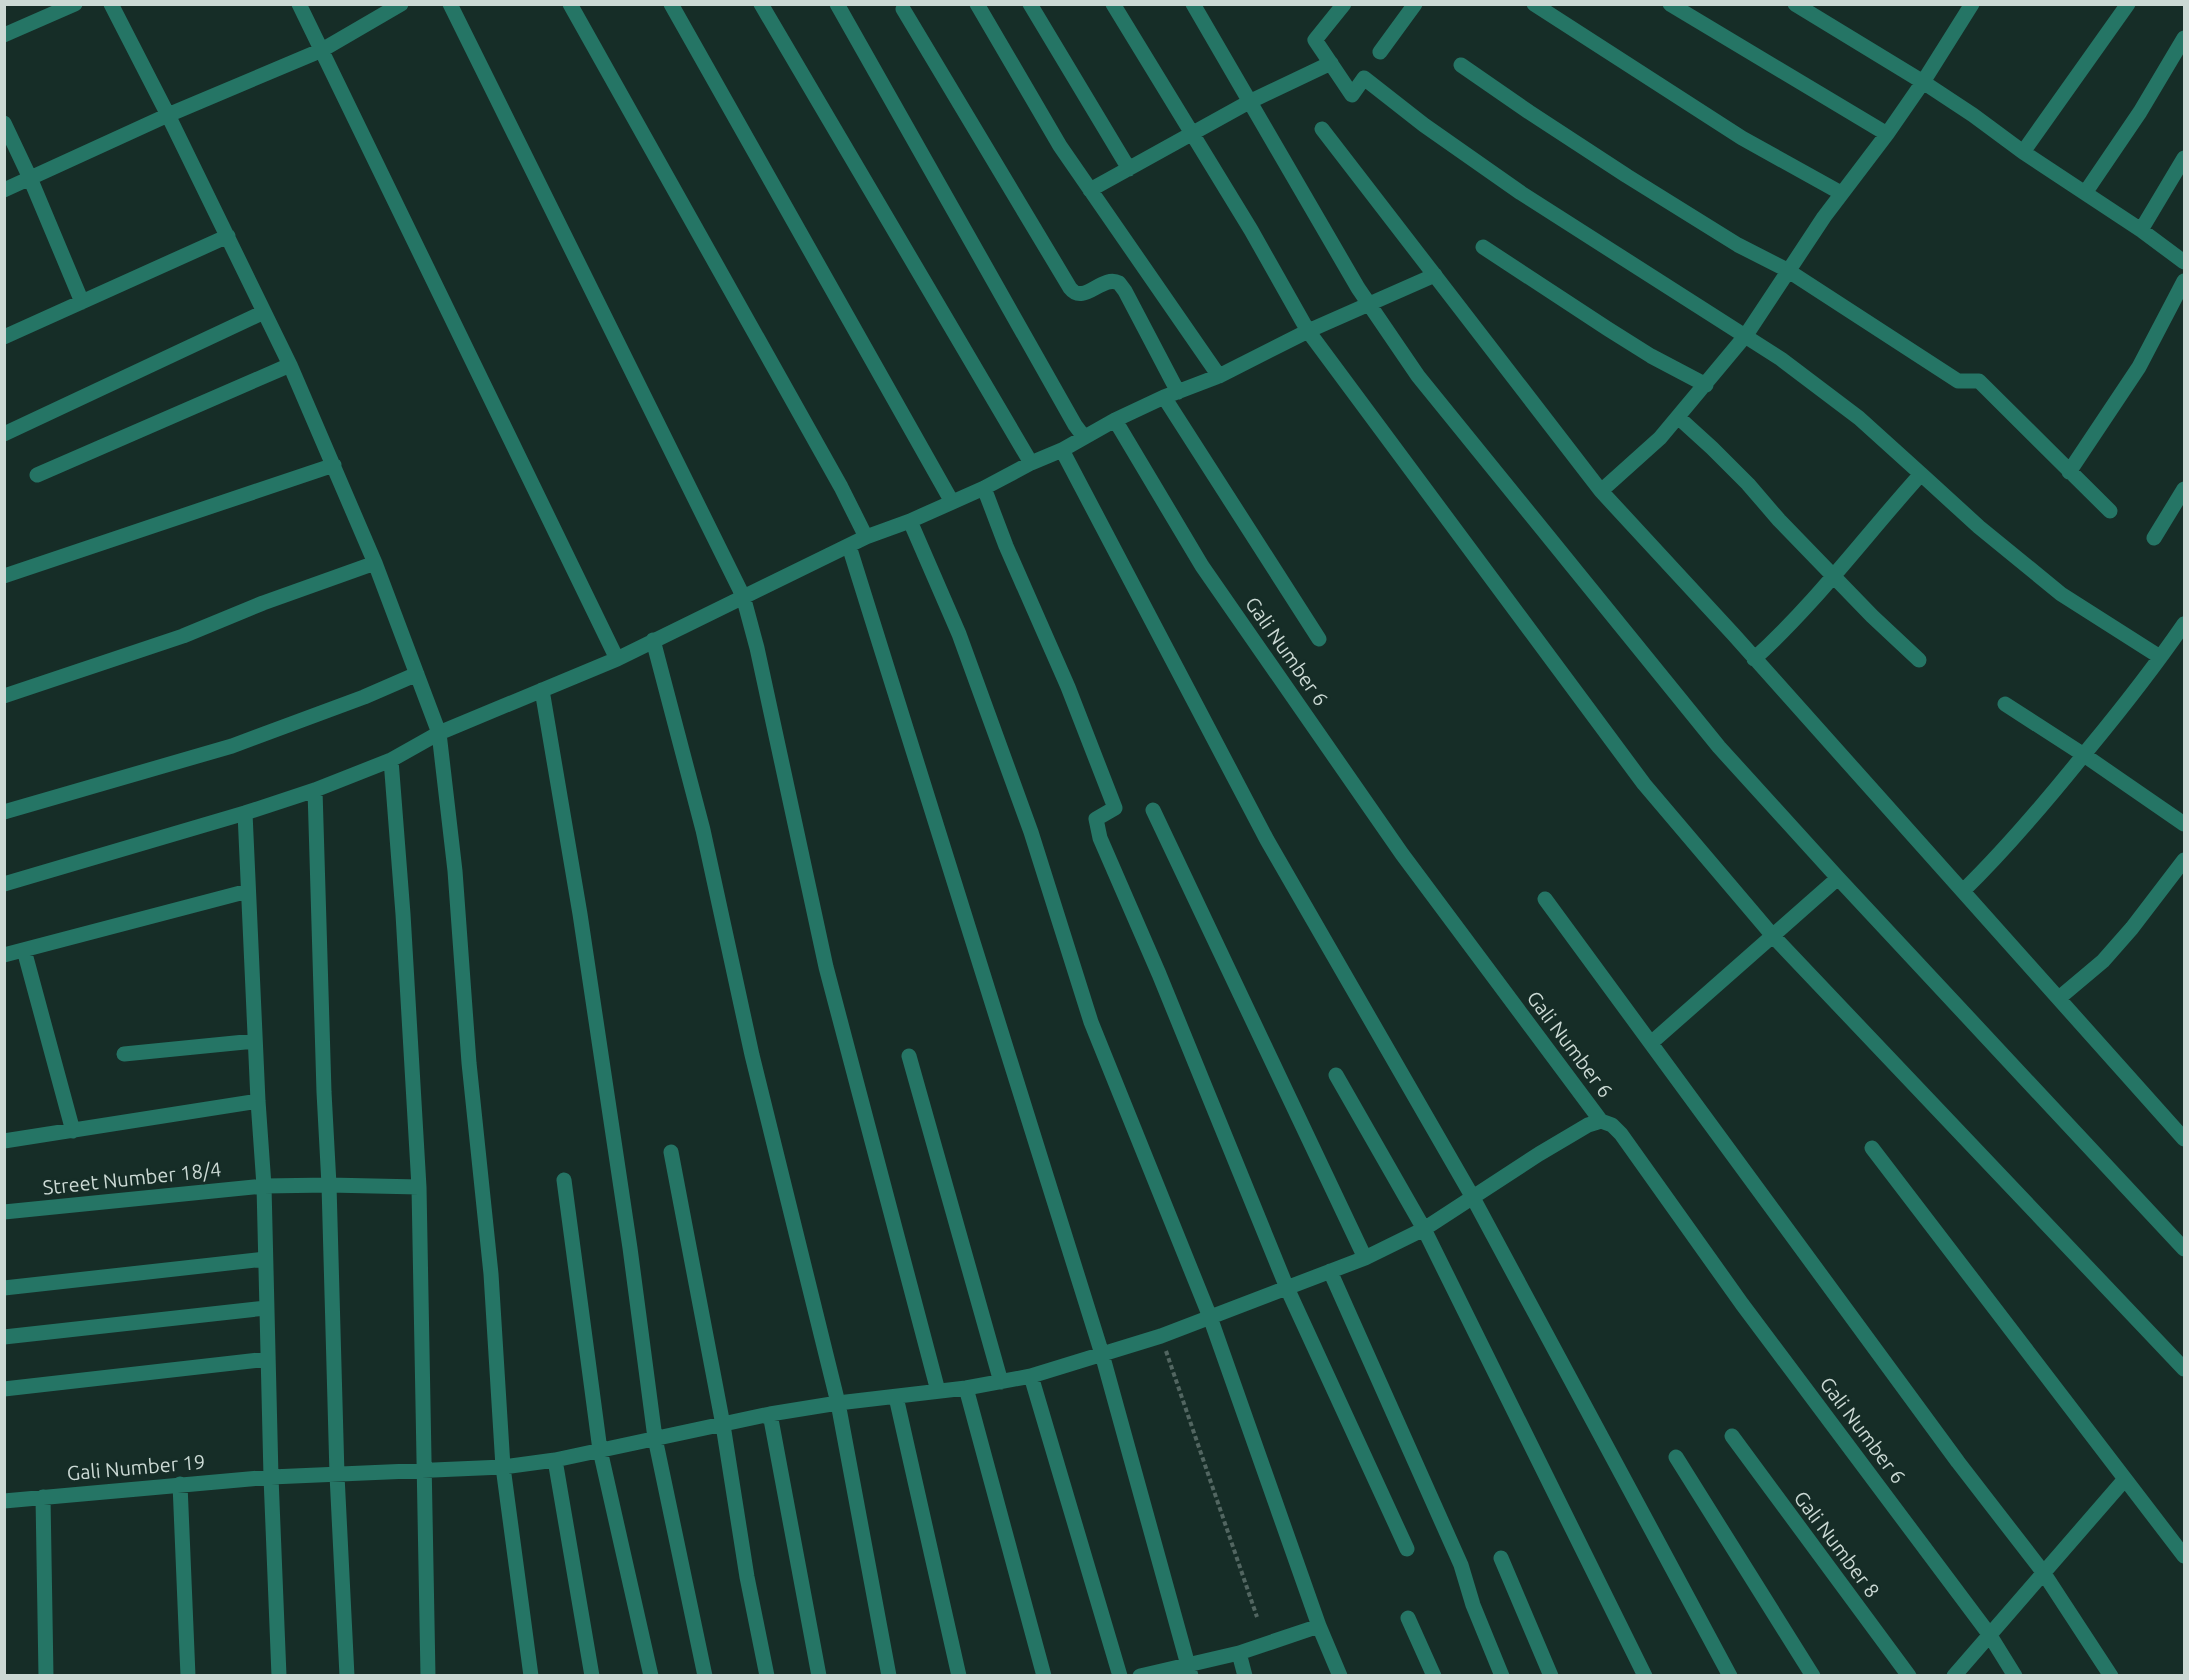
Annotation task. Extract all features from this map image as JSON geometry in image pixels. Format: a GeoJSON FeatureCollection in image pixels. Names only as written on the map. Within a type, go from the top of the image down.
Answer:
{"type":"FeatureCollection","features":[{"type":"Feature","properties":{"kind":"street"},"geometry":{"type":"LineString","coordinates":[[4,35],[75,4]]}},
{"type":"Feature","properties":{"kind":"street"},"geometry":{"type":"LineString","coordinates":[[111,4],[290,365],[375,563],[439,733],[455,871],[469,1063],[492,1274],[503,1467],[531,1676]]}},
{"type":"Feature","properties":{"kind":"street"},"geometry":{"type":"LineString","coordinates":[[299,4],[617,659]]}},
{"type":"Feature","properties":{"kind":"street"},"geometry":{"type":"LineString","coordinates":[[4,190],[168,115],[322,50],[402,4]]}},
{"type":"Feature","properties":{"kind":"street"},"geometry":{"type":"LineString","coordinates":[[450,4],[743,596],[757,648],[826,967],[938,1391]]}},
{"type":"Feature","properties":{"kind":"street"},"geometry":{"type":"LineString","coordinates":[[570,4],[841,487],[866,537]]}},
{"type":"Feature","properties":{"kind":"street"},"geometry":{"type":"LineString","coordinates":[[671,4],[952,502]]}},
{"type":"Feature","properties":{"kind":"street"},"geometry":{"type":"LineString","coordinates":[[761,4],[1031,463]]}},
{"type":"Feature","properties":{"kind":"street"},"geometry":{"type":"LineString","coordinates":[[837,4],[1084,438]]}},
{"type":"Feature","properties":{"kind":"street"},"geometry":{"type":"LineString","coordinates":[[977,4],[1060,146],[1219,376]]}},
{"type":"Feature","properties":{"kind":"street"},"geometry":{"type":"LineString","coordinates":[[1030,4],[1129,169]]}},
{"type":"Feature","properties":{"kind":"street"},"geometry":{"type":"LineString","coordinates":[[1113,4],[1251,230],[1308,331],[1644,784],[1773,936],[2184,1369]]}},
{"type":"Feature","properties":{"kind":"street"},"geometry":{"type":"LineString","coordinates":[[1193,4],[1358,288],[1418,376],[1719,747],[2184,1249]]}},
{"type":"Feature","properties":{"kind":"street"},"geometry":{"type":"LineString","coordinates":[[1344,4],[1316,40],[1352,95],[1364,78],[1424,125],[1521,193],[1781,359],[1859,418],[1979,527],[2061,594],[2160,657]]}},
{"type":"Feature","properties":{"kind":"street"},"geometry":{"type":"LineString","coordinates":[[1380,52],[1415,4]]}},
{"type":"Feature","properties":{"kind":"street"},"geometry":{"type":"LineString","coordinates":[[1534,4],[1742,138],[1842,193]]}},
{"type":"Feature","properties":{"kind":"street"},"geometry":{"type":"LineString","coordinates":[[1670,4],[1887,134]]}},
{"type":"Feature","properties":{"kind":"street"},"geometry":{"type":"LineString","coordinates":[[1795,4],[1973,115],[2184,262]]}},
{"type":"Feature","properties":{"kind":"street"},"geometry":{"type":"LineString","coordinates":[[1601,491],[1679,418],[1746,335],[1787,270],[1923,82],[1972,4]]}},
{"type":"Feature","properties":{"kind":"street"},"geometry":{"type":"LineString","coordinates":[[2023,152],[2128,4]]}},
{"type":"Feature","properties":{"kind":"street"},"geometry":{"type":"LineString","coordinates":[[903,9],[1073,292],[1080,294],[1109,281],[1119,283],[1125,291],[1171,395],[1318,639]]}},
{"type":"Feature","properties":{"kind":"street"},"geometry":{"type":"LineString","coordinates":[[2085,193],[2140,112],[2184,38]]}},
{"type":"Feature","properties":{"kind":"street"},"geometry":{"type":"LineString","coordinates":[[1089,190],[1249,102],[1331,63]]}},
{"type":"Feature","properties":{"kind":"street"},"geometry":{"type":"LineString","coordinates":[[1461,64],[1529,112],[1678,208],[1738,245],[1787,270],[1958,381],[1979,381],[2110,511]]}},
{"type":"Feature","properties":{"kind":"street"},"geometry":{"type":"LineString","coordinates":[[4,123],[30,178],[82,302]]}},
{"type":"Feature","properties":{"kind":"street"},"geometry":{"type":"LineString","coordinates":[[1322,129],[1601,491],[2184,1139]]}},
{"type":"Feature","properties":{"kind":"street"},"geometry":{"type":"LineString","coordinates":[[2141,230],[2184,158]]}},
{"type":"Feature","properties":{"kind":"street"},"geometry":{"type":"LineString","coordinates":[[4,338],[228,236]]}},
{"type":"Feature","properties":{"kind":"street"},"geometry":{"type":"LineString","coordinates":[[1484,248],[1616,335],[1706,385]]}},
{"type":"Feature","properties":{"kind":"street"},"geometry":{"type":"LineString","coordinates":[[4,884],[245,813],[315,790],[391,760],[439,733],[617,659],[866,537],[984,489],[1031,463],[1062,450],[1115,420],[1219,376],[1308,331],[1435,275]]}},
{"type":"Feature","properties":{"kind":"street"},"geometry":{"type":"LineString","coordinates":[[2069,472],[2139,367],[2184,281]]}},
{"type":"Feature","properties":{"kind":"street"},"geometry":{"type":"LineString","coordinates":[[4,434],[264,312]]}},
{"type":"Feature","properties":{"kind":"street"},"geometry":{"type":"LineString","coordinates":[[37,476],[290,365]]}},
{"type":"Feature","properties":{"kind":"street"},"geometry":{"type":"LineString","coordinates":[[1679,418],[1748,484],[1834,577],[1919,660]]}},
{"type":"Feature","properties":{"kind":"street","name":"Gali Number 6"},"geometry":{"type":"LineString","coordinates":[[1115,420],[1209,576],[1402,854],[1601,1121],[1612,1125],[1621,1134],[1742,1304],[1989,1634],[2015,1676]]}},
{"type":"Feature","properties":{"kind":"street"},"geometry":{"type":"LineString","coordinates":[[1062,450],[1267,840],[1472,1196],[1730,1676]]}},
{"type":"Feature","properties":{"kind":"street"},"geometry":{"type":"LineString","coordinates":[[4,576],[334,465]]}},
{"type":"Feature","properties":{"kind":"street"},"geometry":{"type":"LineString","coordinates":[[1754,659],[1786,631],[1921,474]]}},
{"type":"Feature","properties":{"kind":"street"},"geometry":{"type":"LineString","coordinates":[[984,489],[1006,546],[1068,687],[1115,808],[1096,819],[1101,838],[1287,1288],[1407,1549]]}},
{"type":"Feature","properties":{"kind":"street"},"geometry":{"type":"LineString","coordinates":[[2154,538],[2184,489]]}},
{"type":"Feature","properties":{"kind":"street"},"geometry":{"type":"LineString","coordinates":[[910,521],[959,634],[1031,832],[1091,1022],[1210,1317],[1319,1626],[1340,1676]]}},
{"type":"Feature","properties":{"kind":"street"},"geometry":{"type":"LineString","coordinates":[[849,546],[1102,1354],[1190,1670]]}},
{"type":"Feature","properties":{"kind":"street"},"geometry":{"type":"LineString","coordinates":[[4,696],[183,636],[263,603],[375,563]]}},
{"type":"Feature","properties":{"kind":"street"},"geometry":{"type":"LineString","coordinates":[[1963,891],[2001,854],[2084,755],[2184,624]]}},
{"type":"Feature","properties":{"kind":"street"},"geometry":{"type":"LineString","coordinates":[[653,640],[703,830],[752,1055],[838,1402],[888,1676]]}},
{"type":"Feature","properties":{"kind":"street"},"geometry":{"type":"LineString","coordinates":[[4,812],[232,746],[364,697],[417,674]]}},
{"type":"Feature","properties":{"kind":"street"},"geometry":{"type":"LineString","coordinates":[[542,690],[590,983],[628,1236],[655,1438],[705,1676]]}},
{"type":"Feature","properties":{"kind":"street"},"geometry":{"type":"LineString","coordinates":[[2005,704],[2184,824]]}},
{"type":"Feature","properties":{"kind":"street"},"geometry":{"type":"LineString","coordinates":[[391,760],[403,914],[419,1187],[428,1676]]}},
{"type":"Feature","properties":{"kind":"street"},"geometry":{"type":"LineString","coordinates":[[315,790],[337,1475],[347,1676]]}},
{"type":"Feature","properties":{"kind":"street"},"geometry":{"type":"LineString","coordinates":[[1153,810],[1365,1258]]}},
{"type":"Feature","properties":{"kind":"street"},"geometry":{"type":"LineString","coordinates":[[245,813],[264,1186],[271,1477],[279,1676]]}},
{"type":"Feature","properties":{"kind":"street"},"geometry":{"type":"LineString","coordinates":[[2059,998],[2103,961],[2132,928],[2184,860]]}},
{"type":"Feature","properties":{"kind":"street"},"geometry":{"type":"LineString","coordinates":[[1651,1043],[1838,878]]}},
{"type":"Feature","properties":{"kind":"street"},"geometry":{"type":"LineString","coordinates":[[4,955],[248,891]]}},
{"type":"Feature","properties":{"kind":"street"},"geometry":{"type":"LineString","coordinates":[[1545,898],[1958,1462],[2043,1572],[2111,1676]]}},
{"type":"Feature","properties":{"kind":"street"},"geometry":{"type":"LineString","coordinates":[[24,950],[73,1131]]}},
{"type":"Feature","properties":{"kind":"street"},"geometry":{"type":"LineString","coordinates":[[124,1054],[255,1041]]}},
{"type":"Feature","properties":{"kind":"street"},"geometry":{"type":"LineString","coordinates":[[909,1056],[1001,1382]]}},
{"type":"Feature","properties":{"kind":"street"},"geometry":{"type":"LineString","coordinates":[[1336,1075],[1424,1229],[1645,1676]]}},
{"type":"Feature","properties":{"kind":"street"},"geometry":{"type":"LineString","coordinates":[[4,1141],[258,1101]]}},
{"type":"Feature","properties":{"kind":"street","name":"Gali Number 19"},"geometry":{"type":"LineString","coordinates":[[4,1501],[271,1477],[503,1467],[555,1460],[770,1414],[838,1402],[966,1388],[1031,1376],[1161,1336],[1365,1258],[1424,1229],[1472,1196],[1588,1125],[1601,1121]]}},
{"type":"Feature","properties":{"kind":"street"},"geometry":{"type":"LineString","coordinates":[[1872,1148],[2184,1556]]}},
{"type":"Feature","properties":{"kind":"street"},"geometry":{"type":"LineString","coordinates":[[671,1152],[723,1425],[747,1577],[767,1676]]}},
{"type":"Feature","properties":{"kind":"street"},"geometry":{"type":"LineString","coordinates":[[564,1180],[600,1450],[651,1676]]}},
{"type":"Feature","properties":{"kind":"street","name":"Street Number 18/4"},"geometry":{"type":"LineString","coordinates":[[4,1212],[264,1186],[419,1187]]}},
{"type":"Feature","properties":{"kind":"street"},"geometry":{"type":"LineString","coordinates":[[4,1288],[265,1259]]}},
{"type":"Feature","properties":{"kind":"street"},"geometry":{"type":"LineString","coordinates":[[1330,1271],[1461,1565],[1473,1605],[1502,1676]]}},
{"type":"Feature","properties":{"kind":"street"},"geometry":{"type":"LineString","coordinates":[[4,1337],[266,1308]]}},
{"type":"Feature","properties":{"kind":"street"},"geometry":{"type":"LineString","coordinates":[[4,1389],[268,1359]]}},
{"type":"Feature","properties":{"kind":"street"},"geometry":{"type":"LineString","coordinates":[[1031,1376],[1120,1676]]}},
{"type":"Feature","properties":{"kind":"street"},"geometry":{"type":"LineString","coordinates":[[966,1388],[1044,1676]]}},
{"type":"Feature","properties":{"kind":"street"},"geometry":{"type":"LineString","coordinates":[[896,1397],[959,1676]]}},
{"type":"Feature","properties":{"kind":"street"},"geometry":{"type":"LineString","coordinates":[[770,1414],[819,1676]]}},
{"type":"Feature","properties":{"kind":"street","name":"Gali Number 8"},"geometry":{"type":"LineString","coordinates":[[1732,1436],[1909,1676]]}},
{"type":"Feature","properties":{"kind":"street"},"geometry":{"type":"LineString","coordinates":[[1677,1457],[1813,1676]]}},
{"type":"Feature","properties":{"kind":"street"},"geometry":{"type":"LineString","coordinates":[[555,1460],[592,1676]]}},
{"type":"Feature","properties":{"kind":"street"},"geometry":{"type":"LineString","coordinates":[[1954,1676],[2125,1479]]}},
{"type":"Feature","properties":{"kind":"street"},"geometry":{"type":"LineString","coordinates":[[180,1484],[188,1676]]}},
{"type":"Feature","properties":{"kind":"street"},"geometry":{"type":"LineString","coordinates":[[43,1497],[46,1676]]}},
{"type":"Feature","properties":{"kind":"street"},"geometry":{"type":"LineString","coordinates":[[1501,1558],[1551,1676]]}},
{"type":"Feature","properties":{"kind":"street"},"geometry":{"type":"LineString","coordinates":[[1408,1618],[1434,1676]]}},
{"type":"Feature","properties":{"kind":"street"},"geometry":{"type":"LineString","coordinates":[[1140,1676],[1190,1670],[1319,1626]]}},
{"type":"Feature","properties":{"kind":"street"},"geometry":{"type":"LineString","coordinates":[[1239,1653],[1245,1676]]}},
{"type":"Feature","properties":{"kind":"path"},"geometry":{"type":"LineString","coordinates":[[1161,1336],[1257,1617]]}}]}
